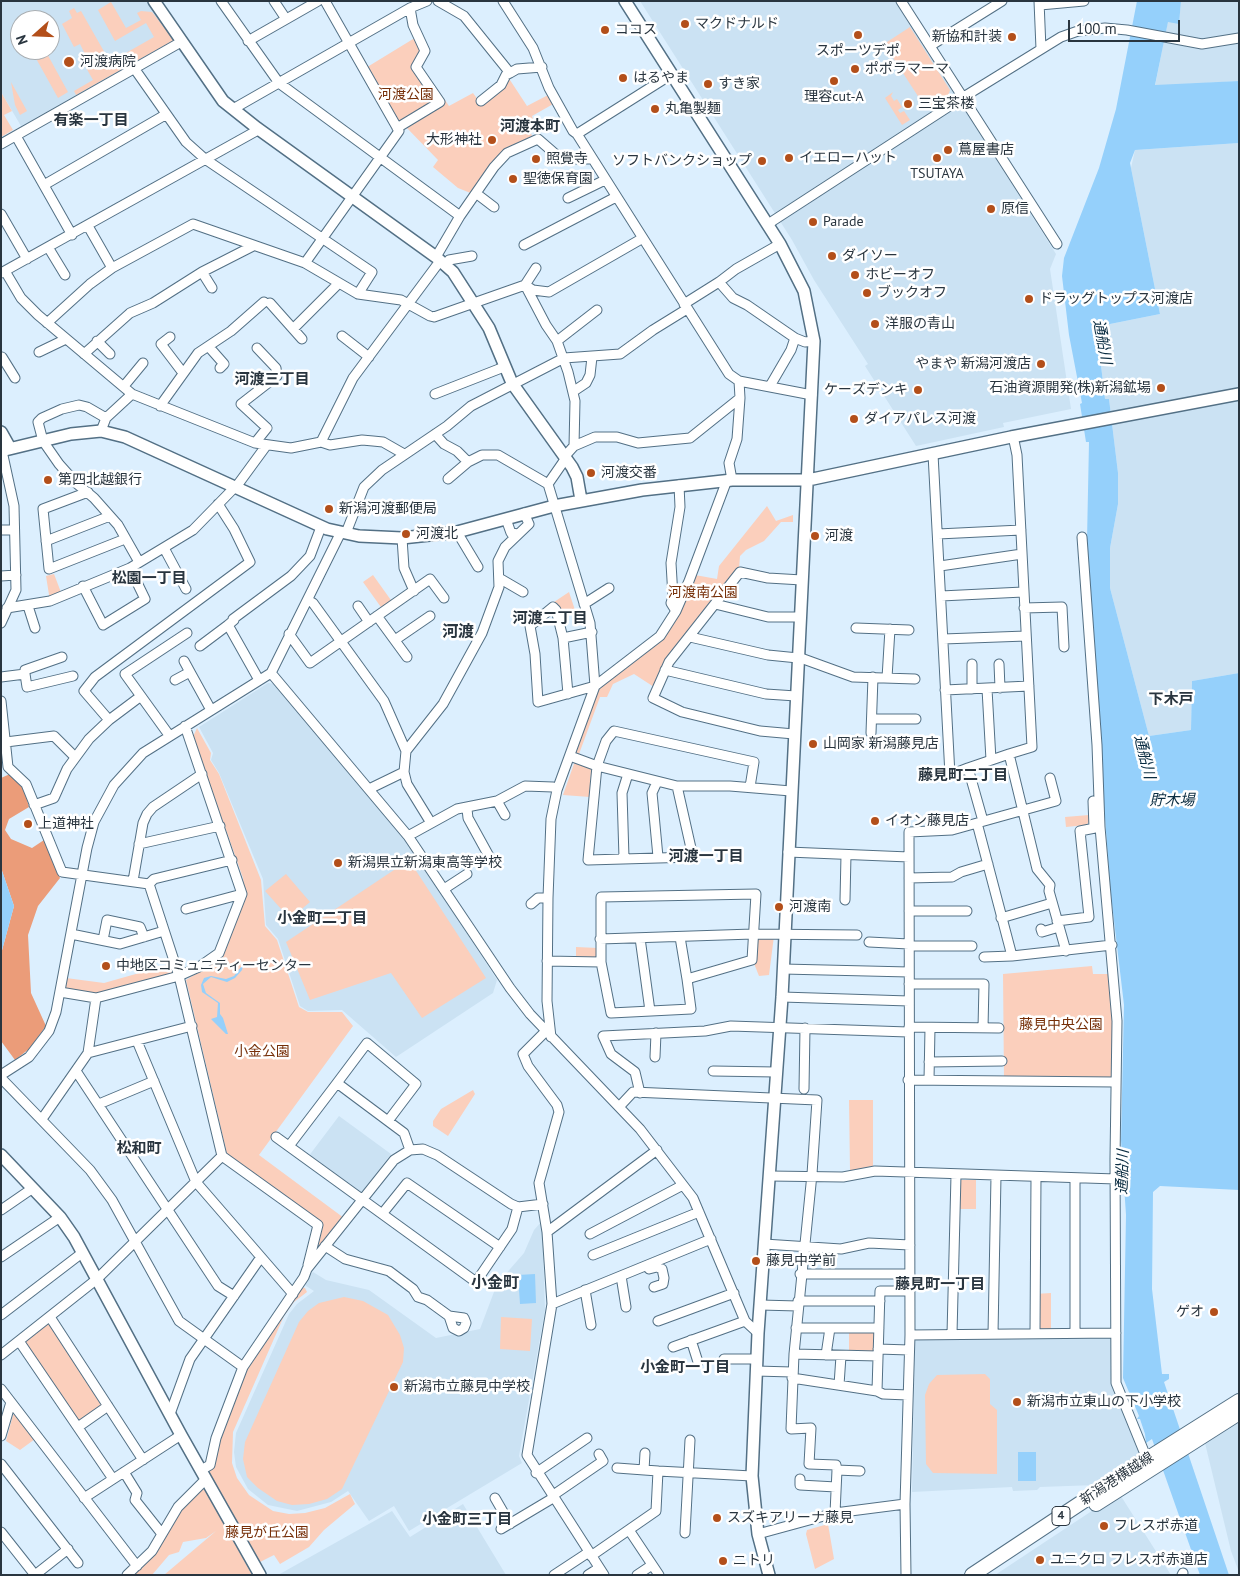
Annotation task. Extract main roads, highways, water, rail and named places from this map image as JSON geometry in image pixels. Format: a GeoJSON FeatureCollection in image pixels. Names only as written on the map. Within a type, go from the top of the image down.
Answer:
{"type":"FeatureCollection","features":[{"type":"Feature","properties":{"kind":"main road","name":"新潟港横越線"},"geometry":{"type":"LineString","coordinates":[[1195,1434],[1239,1401]]}},
{"type":"Feature","properties":{"kind":"main road","name":"新潟港横越線"},"geometry":{"type":"LineString","coordinates":[[972,1575],[1151,1460],[1195,1434],[1239,1413]]}},
{"type":"Feature","properties":{"kind":"main road","name":"新潟港横越線"},"geometry":{"type":"LineString","coordinates":[[986,1575],[1151,1460]]}},
{"type":"Feature","properties":{"kind":"water"},"geometry":{"type":"Polygon","coordinates":[[[1137,1],[1181,1],[1179,24],[1168,22],[1155,85],[1239,81],[1239,143],[1135,150],[1130,163],[1160,314],[1100,326],[1099,349],[1105,399],[1109,399],[1118,473],[1118,504],[1110,548],[1110,588],[1149,736],[1191,730],[1192,681],[1239,673],[1239,1190],[1160,1186],[1153,1192],[1152,1289],[1162,1374],[1169,1374],[1169,1379],[1164,1382],[1229,1575],[1200,1575],[1152,1439],[1146,1443],[1140,1419],[1137,1419],[1139,1416],[1123,1378],[1126,1215],[1121,1140],[1124,1005],[1110,887],[1091,623],[1087,540],[1089,442],[1086,442],[1080,404],[1082,403],[1069,335],[1062,276],[1064,258],[1099,168],[1116,109],[1137,1]]]}},
{"type":"Feature","properties":{"kind":"water"},"geometry":{"type":"Polygon","coordinates":[[[1,868],[14,906],[1,954],[1,868]]]}},
{"type":"Feature","properties":{"kind":"water"},"geometry":{"type":"Polygon","coordinates":[[[244,963],[242,970],[235,978],[227,982],[211,977],[203,984],[206,993],[220,1003],[220,1014],[228,1034],[226,1034],[211,1019],[217,1017],[218,1003],[202,992],[201,985],[204,978],[211,976],[226,979],[234,976],[244,963]]]}},
{"type":"Feature","properties":{"kind":"water"},"geometry":{"type":"Polygon","coordinates":[[[535,1274],[536,1303],[520,1304],[518,1275],[535,1274]]]}},
{"type":"Feature","properties":{"kind":"water"},"geometry":{"type":"Polygon","coordinates":[[[1018,1452],[1036,1452],[1036,1481],[1018,1481],[1018,1452]]]}},
{"type":"Feature","properties":{"kind":"place","name":"マクドナルド"},"geometry":{"type":"Point","coordinates":[685,24]}},
{"type":"Feature","properties":{"kind":"place","name":"ココス"},"geometry":{"type":"Point","coordinates":[605,30]}},
{"type":"Feature","properties":{"kind":"place","name":"スポーツデポ"},"geometry":{"type":"Point","coordinates":[858,35]}},
{"type":"Feature","properties":{"kind":"place","name":"新協和計装"},"geometry":{"type":"Point","coordinates":[1012,37]}},
{"type":"Feature","properties":{"kind":"place","name":"河渡病院"},"geometry":{"type":"Point","coordinates":[69,62]}},
{"type":"Feature","properties":{"kind":"place","name":"ポポラマーマ"},"geometry":{"type":"Point","coordinates":[855,69]}},
{"type":"Feature","properties":{"kind":"place","name":"はるやま"},"geometry":{"type":"Point","coordinates":[623,78]}},
{"type":"Feature","properties":{"kind":"place","name":"理容cut-A"},"geometry":{"type":"Point","coordinates":[834,81]}},
{"type":"Feature","properties":{"kind":"place","name":"すき家"},"geometry":{"type":"Point","coordinates":[708,84]}},
{"type":"Feature","properties":{"kind":"place","name":"三宝茶楼"},"geometry":{"type":"Point","coordinates":[908,104]}},
{"type":"Feature","properties":{"kind":"place","name":"丸亀製麺"},"geometry":{"type":"Point","coordinates":[655,109]}},
{"type":"Feature","properties":{"kind":"place","name":"大形神社"},"geometry":{"type":"Point","coordinates":[492,140]}},
{"type":"Feature","properties":{"kind":"place","name":"蔦屋書店"},"geometry":{"type":"Point","coordinates":[948,150]}},
{"type":"Feature","properties":{"kind":"place","name":"イエローハット"},"geometry":{"type":"Point","coordinates":[789,158]}},
{"type":"Feature","properties":{"kind":"place","name":"TSUTAYA"},"geometry":{"type":"Point","coordinates":[937,158]}},
{"type":"Feature","properties":{"kind":"place","name":"照覺寺"},"geometry":{"type":"Point","coordinates":[536,159]}},
{"type":"Feature","properties":{"kind":"place","name":"ソフトバンクショップ"},"geometry":{"type":"Point","coordinates":[762,161]}},
{"type":"Feature","properties":{"kind":"place","name":"聖徳保育園"},"geometry":{"type":"Point","coordinates":[513,179]}},
{"type":"Feature","properties":{"kind":"place","name":"原信"},"geometry":{"type":"Point","coordinates":[991,209]}},
{"type":"Feature","properties":{"kind":"place","name":"Parade"},"geometry":{"type":"Point","coordinates":[813,222]}},
{"type":"Feature","properties":{"kind":"place","name":"ダイソー"},"geometry":{"type":"Point","coordinates":[832,256]}},
{"type":"Feature","properties":{"kind":"place","name":"ホビーオフ"},"geometry":{"type":"Point","coordinates":[855,275]}},
{"type":"Feature","properties":{"kind":"place","name":"ブックオフ"},"geometry":{"type":"Point","coordinates":[867,293]}},
{"type":"Feature","properties":{"kind":"place","name":"ドラッグトップス河渡店"},"geometry":{"type":"Point","coordinates":[1029,299]}},
{"type":"Feature","properties":{"kind":"place","name":"洋服の青山"},"geometry":{"type":"Point","coordinates":[875,324]}},
{"type":"Feature","properties":{"kind":"place","name":"やまや 新潟河渡店"},"geometry":{"type":"Point","coordinates":[1041,364]}},
{"type":"Feature","properties":{"kind":"place","name":"石油資源開発(株)新潟鉱場"},"geometry":{"type":"Point","coordinates":[1161,388]}},
{"type":"Feature","properties":{"kind":"place","name":"ケーズデンキ"},"geometry":{"type":"Point","coordinates":[918,390]}},
{"type":"Feature","properties":{"kind":"place","name":"ダイアパレス河渡"},"geometry":{"type":"Point","coordinates":[854,419]}},
{"type":"Feature","properties":{"kind":"place","name":"河渡交番"},"geometry":{"type":"Point","coordinates":[591,473]}},
{"type":"Feature","properties":{"kind":"place","name":"第四北越銀行"},"geometry":{"type":"Point","coordinates":[48,480]}},
{"type":"Feature","properties":{"kind":"place","name":"新潟河渡郵便局"},"geometry":{"type":"Point","coordinates":[329,509]}},
{"type":"Feature","properties":{"kind":"place","name":"河渡北"},"geometry":{"type":"Point","coordinates":[406,534]}},
{"type":"Feature","properties":{"kind":"place","name":"河渡"},"geometry":{"type":"Point","coordinates":[815,536]}},
{"type":"Feature","properties":{"kind":"place","name":"山岡家 新潟藤見店"},"geometry":{"type":"Point","coordinates":[813,744]}},
{"type":"Feature","properties":{"kind":"place","name":"イオン藤見店"},"geometry":{"type":"Point","coordinates":[875,821]}},
{"type":"Feature","properties":{"kind":"place","name":"上道神社"},"geometry":{"type":"Point","coordinates":[28,824]}},
{"type":"Feature","properties":{"kind":"place","name":"新潟県立新潟東高等学校"},"geometry":{"type":"Point","coordinates":[338,863]}},
{"type":"Feature","properties":{"kind":"place","name":"河渡南"},"geometry":{"type":"Point","coordinates":[779,907]}},
{"type":"Feature","properties":{"kind":"place","name":"中地区コミュニティーセンター"},"geometry":{"type":"Point","coordinates":[106,966]}},
{"type":"Feature","properties":{"kind":"place","name":"藤見中学前"},"geometry":{"type":"Point","coordinates":[756,1261]}},
{"type":"Feature","properties":{"kind":"place","name":"ゲオ"},"geometry":{"type":"Point","coordinates":[1214,1312]}},
{"type":"Feature","properties":{"kind":"place","name":"新潟市立藤見中学校"},"geometry":{"type":"Point","coordinates":[394,1387]}},
{"type":"Feature","properties":{"kind":"place","name":"新潟市立東山の下小学校"},"geometry":{"type":"Point","coordinates":[1017,1402]}},
{"type":"Feature","properties":{"kind":"place","name":"スズキアリーナ藤見"},"geometry":{"type":"Point","coordinates":[717,1518]}},
{"type":"Feature","properties":{"kind":"place","name":"フレスポ赤道"},"geometry":{"type":"Point","coordinates":[1104,1526]}},
{"type":"Feature","properties":{"kind":"place","name":"ユニクロ フレスポ赤道店"},"geometry":{"type":"Point","coordinates":[1040,1560]}},
{"type":"Feature","properties":{"kind":"place","name":"ニトリ"},"geometry":{"type":"Point","coordinates":[723,1561]}},
{"type":"Feature","properties":{"kind":"district","name":"有楽一丁目"},"geometry":{"type":"Point","coordinates":[91,121]}},
{"type":"Feature","properties":{"kind":"district","name":"河渡本町"},"geometry":{"type":"Point","coordinates":[530,127]}},
{"type":"Feature","properties":{"kind":"district","name":"河渡三丁目"},"geometry":{"type":"Point","coordinates":[272,380]}},
{"type":"Feature","properties":{"kind":"district","name":"松園一丁目"},"geometry":{"type":"Point","coordinates":[149,579]}},
{"type":"Feature","properties":{"kind":"district","name":"河渡二丁目"},"geometry":{"type":"Point","coordinates":[550,619]}},
{"type":"Feature","properties":{"kind":"district","name":"河渡"},"geometry":{"type":"Point","coordinates":[458,632]}},
{"type":"Feature","properties":{"kind":"district","name":"下木戸"},"geometry":{"type":"Point","coordinates":[1171,700]}},
{"type":"Feature","properties":{"kind":"district","name":"藤見町二丁目"},"geometry":{"type":"Point","coordinates":[963,776]}},
{"type":"Feature","properties":{"kind":"district","name":"河渡一丁目"},"geometry":{"type":"Point","coordinates":[706,857]}},
{"type":"Feature","properties":{"kind":"district","name":"小金町二丁目"},"geometry":{"type":"Point","coordinates":[322,919]}},
{"type":"Feature","properties":{"kind":"district","name":"松和町"},"geometry":{"type":"Point","coordinates":[139,1149]}},
{"type":"Feature","properties":{"kind":"district","name":"小金町"},"geometry":{"type":"Point","coordinates":[495,1283]}},
{"type":"Feature","properties":{"kind":"district","name":"藤見町一丁目"},"geometry":{"type":"Point","coordinates":[940,1285]}},
{"type":"Feature","properties":{"kind":"district","name":"小金町一丁目"},"geometry":{"type":"Point","coordinates":[685,1368]}},
{"type":"Feature","properties":{"kind":"district","name":"小金町三丁目"},"geometry":{"type":"Point","coordinates":[467,1520]}},
{"type":"Feature","properties":{"kind":"park label","name":"河渡公園"},"geometry":{"type":"Point","coordinates":[406,95]}},
{"type":"Feature","properties":{"kind":"park label","name":"河渡南公園"},"geometry":{"type":"Point","coordinates":[703,593]}},
{"type":"Feature","properties":{"kind":"park label","name":"藤見中央公園"},"geometry":{"type":"Point","coordinates":[1061,1025]}},
{"type":"Feature","properties":{"kind":"park label","name":"小金公園"},"geometry":{"type":"Point","coordinates":[262,1052]}},
{"type":"Feature","properties":{"kind":"park label","name":"藤見が丘公園"},"geometry":{"type":"Point","coordinates":[267,1533]}},
{"type":"Feature","properties":{"kind":"water label","name":"通船川"},"geometry":{"type":"Point","coordinates":[1102,342]}},
{"type":"Feature","properties":{"kind":"water label","name":"通船川"},"geometry":{"type":"Point","coordinates":[1144,757]}},
{"type":"Feature","properties":{"kind":"water label","name":"貯木場"},"geometry":{"type":"Point","coordinates":[1172,801]}},
{"type":"Feature","properties":{"kind":"water label","name":"通船川"},"geometry":{"type":"Point","coordinates":[1123,1172]}}]}
